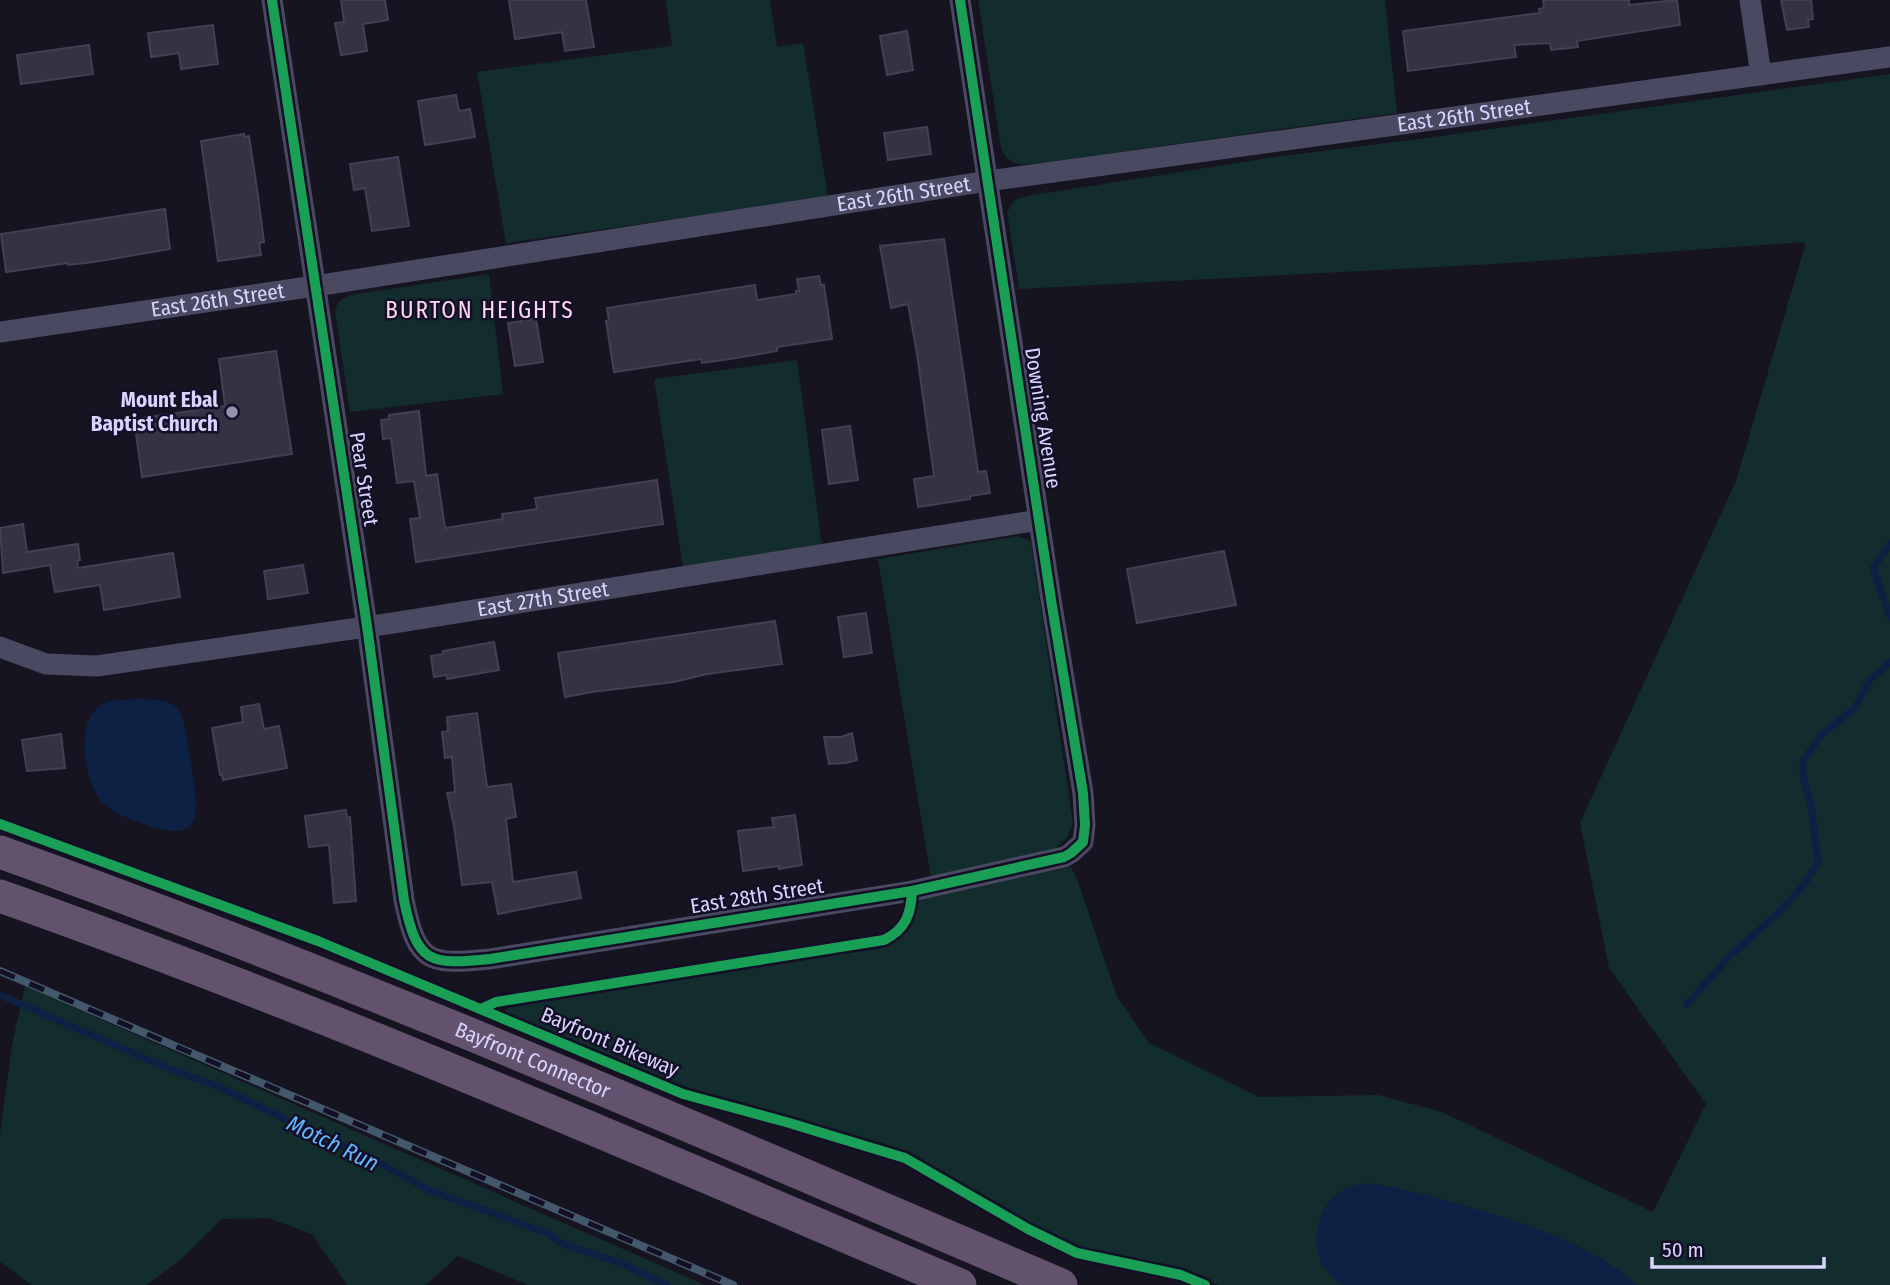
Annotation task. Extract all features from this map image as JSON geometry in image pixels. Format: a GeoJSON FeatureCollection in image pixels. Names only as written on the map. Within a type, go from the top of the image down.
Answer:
{"type":"FeatureCollection","features":[{"type":"Feature","properties":{"kind":"highway","name":"Bayfront Connector"},"geometry":{"type":"LineString","coordinates":[[0,852],[376,996],[672,1118],[1060,1285]]}},
{"type":"Feature","properties":{"kind":"highway","name":"Bayfront Connector"},"geometry":{"type":"LineString","coordinates":[[0,896],[210,973],[365,1034],[960,1285]]}},
{"type":"Feature","properties":{"kind":"street","name":"Pear Street"},"geometry":{"type":"LineString","coordinates":[[272,0],[367,626],[404,900],[410,929],[417,945],[430,958]]}},
{"type":"Feature","properties":{"kind":"street","name":"Downing Avenue"},"geometry":{"type":"LineString","coordinates":[[960,0],[1083,793],[1083,842]]}},
{"type":"Feature","properties":{"kind":"street"},"geometry":{"type":"LineString","coordinates":[[1750,0],[1761,75]]}},
{"type":"Feature","properties":{"kind":"street","name":"East 26th Street"},"geometry":{"type":"LineString","coordinates":[[0,332],[316,286],[988,181],[1890,57]]}},
{"type":"Feature","properties":{"kind":"street","name":"East 27th Street"},"geometry":{"type":"LineString","coordinates":[[0,647],[46,664],[97,666],[1039,520]]}},
{"type":"Feature","properties":{"kind":"street","name":"East 28th Street"},"geometry":{"type":"LineString","coordinates":[[430,958],[458,962],[491,959],[912,891],[1063,857],[1083,842]]}},
{"type":"Feature","properties":{"kind":"green space"},"geometry":{"type":"Polygon","coordinates":[[[666,0],[770,0],[777,47],[803,43],[828,197],[506,243],[477,72],[672,46],[666,0]]]}},
{"type":"Feature","properties":{"kind":"green space"},"geometry":{"type":"Polygon","coordinates":[[[978,0],[1385,0],[1397,113],[1041,163],[1017,163],[1007,158],[1001,147],[978,0]]]}},
{"type":"Feature","properties":{"kind":"green space"},"geometry":{"type":"Polygon","coordinates":[[[1890,74],[1890,1285],[1218,1285],[1196,1275],[1163,1266],[1080,1248],[909,1154],[676,1084],[507,1013],[506,1010],[512,1005],[885,946],[907,931],[919,898],[1071,867],[1117,997],[1149,1043],[1259,1097],[1378,1095],[1442,1112],[1653,1212],[1706,1104],[1609,968],[1580,823],[1736,481],[1806,242],[1494,264],[1019,289],[1007,212],[1015,200],[1027,196],[1282,156],[1890,74]]]}},
{"type":"Feature","properties":{"kind":"green space"},"geometry":{"type":"Polygon","coordinates":[[[489,274],[503,394],[350,412],[335,311],[338,302],[351,295],[489,274]]]}},
{"type":"Feature","properties":{"kind":"green space"},"geometry":{"type":"Polygon","coordinates":[[[797,360],[822,546],[683,567],[654,379],[797,360]]]}},
{"type":"Feature","properties":{"kind":"green space"},"geometry":{"type":"Polygon","coordinates":[[[1018,536],[1031,542],[1073,823],[1067,838],[1053,850],[931,877],[878,559],[1018,536]]]}},
{"type":"Feature","properties":{"kind":"green space"},"geometry":{"type":"Polygon","coordinates":[[[25,986],[705,1285],[528,1285],[458,1256],[426,1285],[347,1285],[312,1234],[268,1218],[222,1219],[178,1262],[146,1285],[32,1285],[0,1262],[0,1135],[12,1045],[25,986]]]}},
{"type":"Feature","properties":{"kind":"water"},"geometry":{"type":"Polygon","coordinates":[[[160,700],[171,704],[183,719],[196,811],[190,826],[183,830],[161,829],[118,813],[104,804],[92,784],[84,744],[89,719],[95,710],[105,703],[160,700]]]}},
{"type":"Feature","properties":{"kind":"water"},"geometry":{"type":"Polygon","coordinates":[[[1367,1183],[1433,1197],[1538,1229],[1600,1258],[1637,1285],[1344,1285],[1324,1268],[1319,1256],[1317,1230],[1327,1205],[1336,1195],[1350,1187],[1367,1183]]]}},
{"type":"Feature","properties":{"kind":"building"},"geometry":{"type":"Polygon","coordinates":[[[341,0],[385,0],[388,20],[363,24],[367,51],[341,55],[335,23],[344,22],[341,0]]]}},
{"type":"Feature","properties":{"kind":"building"},"geometry":{"type":"Polygon","coordinates":[[[509,0],[586,0],[594,47],[565,51],[562,32],[515,39],[509,0]]]}},
{"type":"Feature","properties":{"kind":"building"},"geometry":{"type":"Polygon","coordinates":[[[1543,0],[1629,0],[1629,5],[1677,0],[1680,25],[1577,41],[1578,47],[1551,50],[1550,43],[1514,45],[1516,57],[1408,71],[1403,31],[1540,13],[1539,9],[1544,8],[1543,0]]]}},
{"type":"Feature","properties":{"kind":"building"},"geometry":{"type":"Polygon","coordinates":[[[1781,0],[1811,0],[1813,19],[1808,20],[1809,27],[1787,30],[1781,0]]]}},
{"type":"Feature","properties":{"kind":"building"},"geometry":{"type":"Polygon","coordinates":[[[213,25],[218,64],[181,69],[179,53],[151,57],[148,33],[213,25]]]}},
{"type":"Feature","properties":{"kind":"building"},"geometry":{"type":"Polygon","coordinates":[[[907,31],[913,70],[887,75],[880,36],[907,31]]]}},
{"type":"Feature","properties":{"kind":"building"},"geometry":{"type":"Polygon","coordinates":[[[89,45],[93,74],[21,84],[17,55],[89,45]]]}},
{"type":"Feature","properties":{"kind":"building"},"geometry":{"type":"Polygon","coordinates":[[[456,95],[459,111],[470,109],[475,137],[425,145],[418,101],[456,95]]]}},
{"type":"Feature","properties":{"kind":"building"},"geometry":{"type":"Polygon","coordinates":[[[927,127],[931,154],[888,160],[884,133],[927,127]]]}},
{"type":"Feature","properties":{"kind":"building"},"geometry":{"type":"Polygon","coordinates":[[[244,134],[244,137],[249,136],[264,242],[259,243],[261,255],[218,261],[201,141],[244,134]]]}},
{"type":"Feature","properties":{"kind":"building"},"geometry":{"type":"Polygon","coordinates":[[[398,157],[409,226],[372,231],[365,188],[354,190],[350,164],[398,157]]]}},
{"type":"Feature","properties":{"kind":"building"},"geometry":{"type":"Polygon","coordinates":[[[165,209],[170,249],[94,262],[6,272],[1,234],[165,209]]]}},
{"type":"Feature","properties":{"kind":"building"},"geometry":{"type":"Polygon","coordinates":[[[944,239],[978,472],[986,471],[990,493],[918,507],[914,479],[934,476],[917,354],[908,304],[891,308],[880,246],[944,239]]]}},
{"type":"Feature","properties":{"kind":"building"},"geometry":{"type":"Polygon","coordinates":[[[819,276],[821,285],[824,285],[832,339],[777,347],[777,351],[730,359],[702,363],[701,359],[614,372],[606,321],[609,320],[607,308],[755,285],[757,300],[796,294],[796,291],[799,291],[797,279],[819,276]]]}},
{"type":"Feature","properties":{"kind":"building"},"geometry":{"type":"Polygon","coordinates":[[[536,319],[543,362],[515,366],[508,323],[536,319]]]}},
{"type":"Feature","properties":{"kind":"building","name":"Mount Ebal Baptist Church"},"geometry":{"type":"Polygon","coordinates":[[[276,351],[292,454],[142,477],[134,419],[225,406],[219,359],[276,351]]]}},
{"type":"Feature","properties":{"kind":"building"},"geometry":{"type":"Polygon","coordinates":[[[419,411],[426,476],[437,474],[445,528],[503,519],[502,514],[537,509],[535,498],[657,480],[663,524],[416,562],[410,519],[420,518],[414,481],[397,483],[391,438],[383,439],[381,420],[389,419],[389,415],[419,411]]]}},
{"type":"Feature","properties":{"kind":"building"},"geometry":{"type":"Polygon","coordinates":[[[850,426],[858,480],[829,484],[822,430],[850,426]]]}},
{"type":"Feature","properties":{"kind":"building"},"geometry":{"type":"Polygon","coordinates":[[[23,524],[27,552],[78,544],[78,568],[173,553],[180,597],[104,610],[100,585],[55,592],[50,565],[3,573],[0,528],[23,524]]]}},
{"type":"Feature","properties":{"kind":"building"},"geometry":{"type":"Polygon","coordinates":[[[1224,551],[1236,605],[1137,623],[1127,569],[1224,551]]]}},
{"type":"Feature","properties":{"kind":"building"},"geometry":{"type":"Polygon","coordinates":[[[303,565],[308,593],[268,599],[264,571],[303,565]]]}},
{"type":"Feature","properties":{"kind":"building"},"geometry":{"type":"Polygon","coordinates":[[[866,613],[872,653],[844,657],[838,617],[866,613]]]}},
{"type":"Feature","properties":{"kind":"building"},"geometry":{"type":"Polygon","coordinates":[[[775,621],[782,664],[565,697],[558,653],[775,621]]]}},
{"type":"Feature","properties":{"kind":"building"},"geometry":{"type":"Polygon","coordinates":[[[494,642],[499,670],[447,679],[446,675],[434,677],[431,656],[443,654],[443,651],[494,642]]]}},
{"type":"Feature","properties":{"kind":"building"},"geometry":{"type":"Polygon","coordinates":[[[259,704],[264,729],[279,726],[287,768],[223,780],[212,728],[243,722],[241,707],[259,704]]]}},
{"type":"Feature","properties":{"kind":"building"},"geometry":{"type":"Polygon","coordinates":[[[477,713],[487,787],[511,784],[516,817],[506,819],[513,882],[576,872],[581,898],[498,914],[492,882],[462,885],[447,793],[455,792],[452,757],[445,758],[442,732],[448,731],[447,717],[477,713]]]}},
{"type":"Feature","properties":{"kind":"building"},"geometry":{"type":"Polygon","coordinates":[[[852,733],[857,760],[829,764],[824,737],[841,737],[852,733]]]}},
{"type":"Feature","properties":{"kind":"building"},"geometry":{"type":"Polygon","coordinates":[[[61,734],[65,768],[27,771],[22,740],[61,734]]]}},
{"type":"Feature","properties":{"kind":"building"},"geometry":{"type":"Polygon","coordinates":[[[346,810],[347,818],[350,817],[356,901],[334,903],[329,845],[309,847],[305,816],[346,810]]]}},
{"type":"Feature","properties":{"kind":"building"},"geometry":{"type":"Polygon","coordinates":[[[795,815],[802,865],[743,871],[738,831],[774,827],[772,818],[795,815]]]}},
{"type":"Feature","properties":{"kind":"waterway"},"geometry":{"type":"LineString","coordinates":[[1890,544],[1873,568],[1890,617]]}},
{"type":"Feature","properties":{"kind":"waterway"},"geometry":{"type":"LineString","coordinates":[[1687,1004],[1728,958],[1779,912],[1803,886],[1818,863],[1811,805],[1803,778],[1803,761],[1822,734],[1854,709],[1870,680],[1890,662]]}},
{"type":"Feature","properties":{"kind":"waterway","name":"Motch Run"},"geometry":{"type":"LineString","coordinates":[[0,995],[165,1067],[217,1086],[370,1158],[429,1190],[547,1233],[565,1245],[620,1263],[667,1285]]}},
{"type":"Feature","properties":{"kind":"railway"},"geometry":{"type":"LineString","coordinates":[[0,971],[733,1285]]}},
{"type":"Feature","properties":{"kind":"cycle path"},"geometry":{"type":"LineString","coordinates":[[272,0],[367,626],[404,900],[414,937],[421,948],[429,956],[453,961],[490,959],[912,891],[1064,857],[1083,842],[1083,793],[960,0]]}},
{"type":"Feature","properties":{"kind":"cycle path","name":"Bayfront Bikeway"},"geometry":{"type":"LineString","coordinates":[[0,824],[318,941],[683,1094],[905,1158],[1028,1229],[1077,1253],[1181,1275],[1205,1285]]}},
{"type":"Feature","properties":{"kind":"cycle path","name":"Bayfront Bikeway"},"geometry":{"type":"LineString","coordinates":[[483,1008],[496,1002],[884,940],[898,931],[906,920],[912,891]]}},
{"type":"Feature","properties":{"kind":"place","name":"Mount Ebal Baptist Church"},"geometry":{"type":"Point","coordinates":[232,412]}},
{"type":"Feature","properties":{"kind":"district","name":"BURTON HEIGHTS"},"geometry":{"type":"Point","coordinates":[480,310]}}]}
